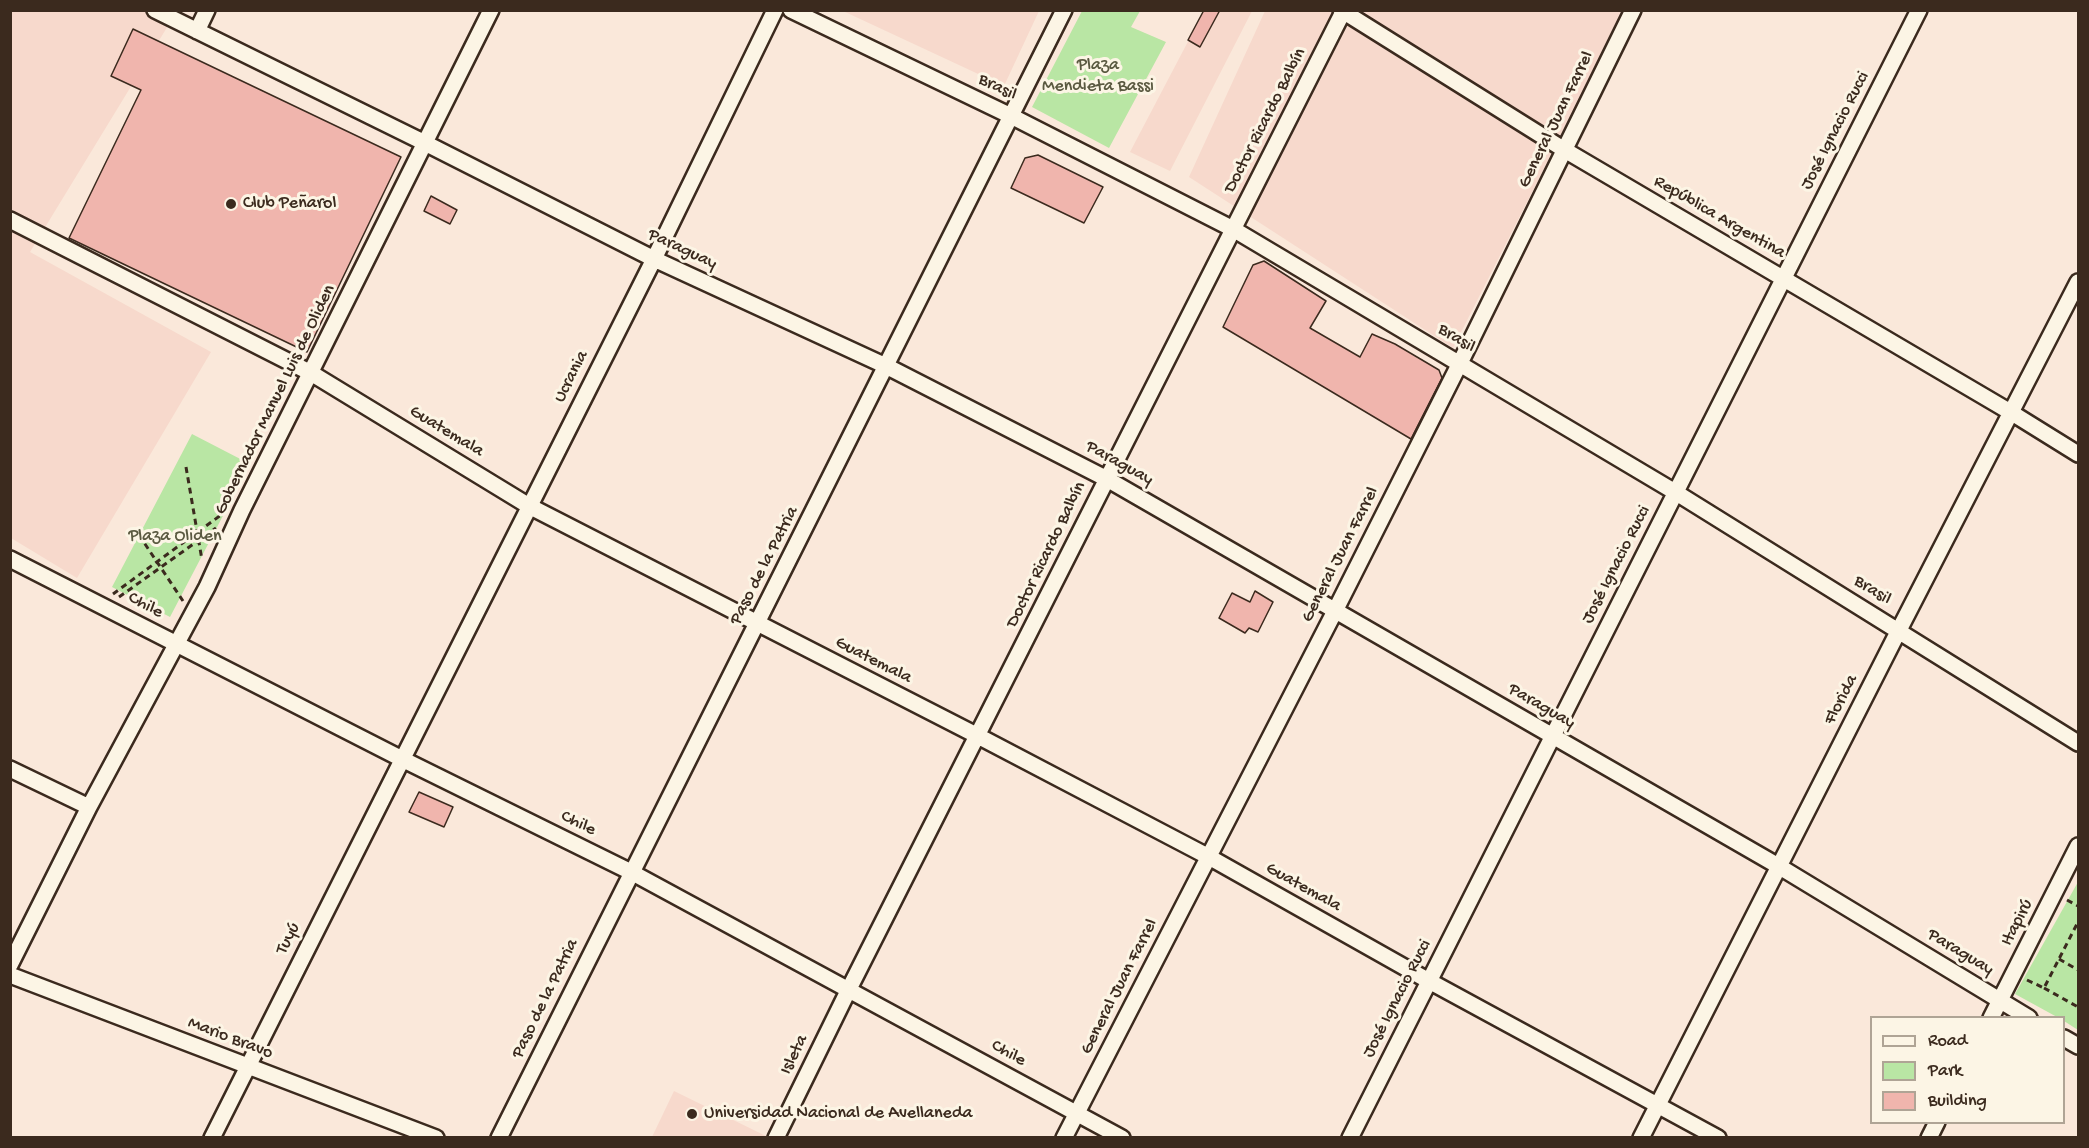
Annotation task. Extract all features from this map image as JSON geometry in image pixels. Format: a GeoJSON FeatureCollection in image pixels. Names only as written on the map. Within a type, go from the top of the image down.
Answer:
{"type":"FeatureCollection","features":[{"type":"Feature","properties":{"kind":"street","name":"Paraguay"},"geometry":{"type":"LineString","coordinates":[[155,10],[654,259],[886,366],[1107,479],[1779,867],[2027,1016]]}},
{"type":"Feature","properties":{"kind":"street"},"geometry":{"type":"LineString","coordinates":[[197,31],[207,10]]}},
{"type":"Feature","properties":{"kind":"street","name":"Gobernador Manuel Luis de Oliden"},"geometry":{"type":"LineString","coordinates":[[10,965],[89,807],[207,586],[242,510],[491,10]]}},
{"type":"Feature","properties":{"kind":"street","name":"Ucrania"},"geometry":{"type":"LineString","coordinates":[[402,759],[654,259],[775,10]]}},
{"type":"Feature","properties":{"kind":"street","name":"Brasil"},"geometry":{"type":"LineString","coordinates":[[791,10],[1011,116],[1233,230],[1675,492],[2079,743]]}},
{"type":"Feature","properties":{"kind":"street","name":"Paso de la Patria"},"geometry":{"type":"LineString","coordinates":[[499,1137],[1064,10]]}},
{"type":"Feature","properties":{"kind":"street","name":"General Juan Farrel"},"geometry":{"type":"LineString","coordinates":[[1064,1137],[1335,611],[1460,363],[1633,10]]}},
{"type":"Feature","properties":{"kind":"street","name":"José Ignacio Rucci"},"geometry":{"type":"LineString","coordinates":[[1350,1137],[1919,10]]}},
{"type":"Feature","properties":{"kind":"street","name":"República Argentina"},"geometry":{"type":"LineString","coordinates":[[1343,11],[1563,149],[2079,454]]}},
{"type":"Feature","properties":{"kind":"street","name":"Doctor Ricardo Balbín"},"geometry":{"type":"LineString","coordinates":[[849,989],[1343,11]]}},
{"type":"Feature","properties":{"kind":"street","name":"Guatemala"},"geometry":{"type":"LineString","coordinates":[[10,220],[311,373],[529,506],[1209,857],[1429,981],[1718,1137]]}},
{"type":"Feature","properties":{"kind":"street","name":"Florida"},"geometry":{"type":"LineString","coordinates":[[1641,1137],[2079,282]]}},
{"type":"Feature","properties":{"kind":"street","name":"Chile"},"geometry":{"type":"LineString","coordinates":[[10,560],[402,759],[631,872],[1122,1137]]}},
{"type":"Feature","properties":{"kind":"street","name":"Tuyú"},"geometry":{"type":"LineString","coordinates":[[212,1137],[402,759]]}},
{"type":"Feature","properties":{"kind":"street"},"geometry":{"type":"LineString","coordinates":[[10,769],[89,807]]}},
{"type":"Feature","properties":{"kind":"street","name":"Itapirú"},"geometry":{"type":"LineString","coordinates":[[1992,1016],[2079,846]]}},
{"type":"Feature","properties":{"kind":"street","name":"Mario Bravo"},"geometry":{"type":"LineString","coordinates":[[10,975],[436,1137]]}},
{"type":"Feature","properties":{"kind":"street","name":"Isleta"},"geometry":{"type":"LineString","coordinates":[[776,1137],[849,989]]}},
{"type":"Feature","properties":{"kind":"street"},"geometry":{"type":"LineString","coordinates":[[2065,1039],[2079,1047]]}},
{"type":"Feature","properties":{"kind":"path"},"geometry":{"type":"LineString","coordinates":[[186,467],[207,586]]}},
{"type":"Feature","properties":{"kind":"path"},"geometry":{"type":"LineString","coordinates":[[102,606],[242,510]]}},
{"type":"Feature","properties":{"kind":"path"},"geometry":{"type":"LineString","coordinates":[[102,606],[224,512]]}},
{"type":"Feature","properties":{"kind":"path"},"geometry":{"type":"LineString","coordinates":[[139,534],[192,615]]}},
{"type":"Feature","properties":{"kind":"path"},"geometry":{"type":"LineString","coordinates":[[2044,988],[2079,922]]}},
{"type":"Feature","properties":{"kind":"path"},"geometry":{"type":"LineString","coordinates":[[2059,959],[2079,970]]}},
{"type":"Feature","properties":{"kind":"path"},"geometry":{"type":"LineString","coordinates":[[2014,973],[2079,1007]]}},
{"type":"Feature","properties":{"kind":"shaded area"},"geometry":{"type":"Polygon","coordinates":[[[10,11],[177,11],[30,252],[211,352],[77,578],[11,538],[10,11]]]}},
{"type":"Feature","properties":{"kind":"shaded area"},"geometry":{"type":"Polygon","coordinates":[[[843,11],[1039,11],[1004,86],[843,11]]]}},
{"type":"Feature","properties":{"kind":"shaded area"},"geometry":{"type":"Polygon","coordinates":[[[1204,11],[1252,11],[1170,171],[1130,152],[1204,11]]]}},
{"type":"Feature","properties":{"kind":"shaded area"},"geometry":{"type":"Polygon","coordinates":[[[1265,11],[1624,11],[1453,348],[1189,177],[1265,11]]]}},
{"type":"Feature","properties":{"kind":"shaded area","name":"Universidad Nacional de Avellaneda"},"geometry":{"type":"Polygon","coordinates":[[[674,1091],[768,1137],[652,1137],[674,1091]]]}},
{"type":"Feature","properties":{"kind":"green space","name":"Plaza Mendieta Bassi"},"geometry":{"type":"Polygon","coordinates":[[[1082,11],[1140,11],[1131,27],[1166,42],[1109,148],[1032,107],[1082,11]]]}},
{"type":"Feature","properties":{"kind":"green space","name":"Plaza Oliden"},"geometry":{"type":"Polygon","coordinates":[[[192,434],[250,464],[170,617],[112,587],[192,434]]]}},
{"type":"Feature","properties":{"kind":"green space"},"geometry":{"type":"Polygon","coordinates":[[[2078,882],[2078,1030],[2065,1022],[2065,1016],[2055,1016],[2015,994],[2078,882]]]}},
{"type":"Feature","properties":{"kind":"building"},"geometry":{"type":"Polygon","coordinates":[[[1204,10],[1220,10],[1200,47],[1188,40],[1204,10]]]}},
{"type":"Feature","properties":{"kind":"building","name":"Club Peñarol"},"geometry":{"type":"Polygon","coordinates":[[[133,29],[401,157],[307,352],[69,238],[141,90],[111,76],[133,29]]]}},
{"type":"Feature","properties":{"kind":"building"},"geometry":{"type":"Polygon","coordinates":[[[1038,155],[1103,187],[1084,223],[1011,188],[1025,158],[1038,155]]]}},
{"type":"Feature","properties":{"kind":"building"},"geometry":{"type":"Polygon","coordinates":[[[431,196],[457,210],[450,224],[424,211],[431,196]]]}},
{"type":"Feature","properties":{"kind":"building"},"geometry":{"type":"Polygon","coordinates":[[[1264,261],[1326,301],[1310,328],[1360,357],[1372,334],[1395,344],[1439,370],[1442,378],[1411,439],[1223,327],[1253,265],[1264,261]]]}},
{"type":"Feature","properties":{"kind":"building"},"geometry":{"type":"Polygon","coordinates":[[[1255,591],[1273,602],[1258,632],[1249,628],[1245,633],[1219,618],[1232,593],[1250,602],[1255,591]]]}},
{"type":"Feature","properties":{"kind":"building"},"geometry":{"type":"Polygon","coordinates":[[[419,792],[453,807],[444,827],[409,812],[419,792]]]}},
{"type":"Feature","properties":{"kind":"place","name":"Club Peñarol"},"geometry":{"type":"Point","coordinates":[231,204]}},
{"type":"Feature","properties":{"kind":"place","name":"Universidad Nacional de Avellaneda"},"geometry":{"type":"Point","coordinates":[692,1114]}}]}
